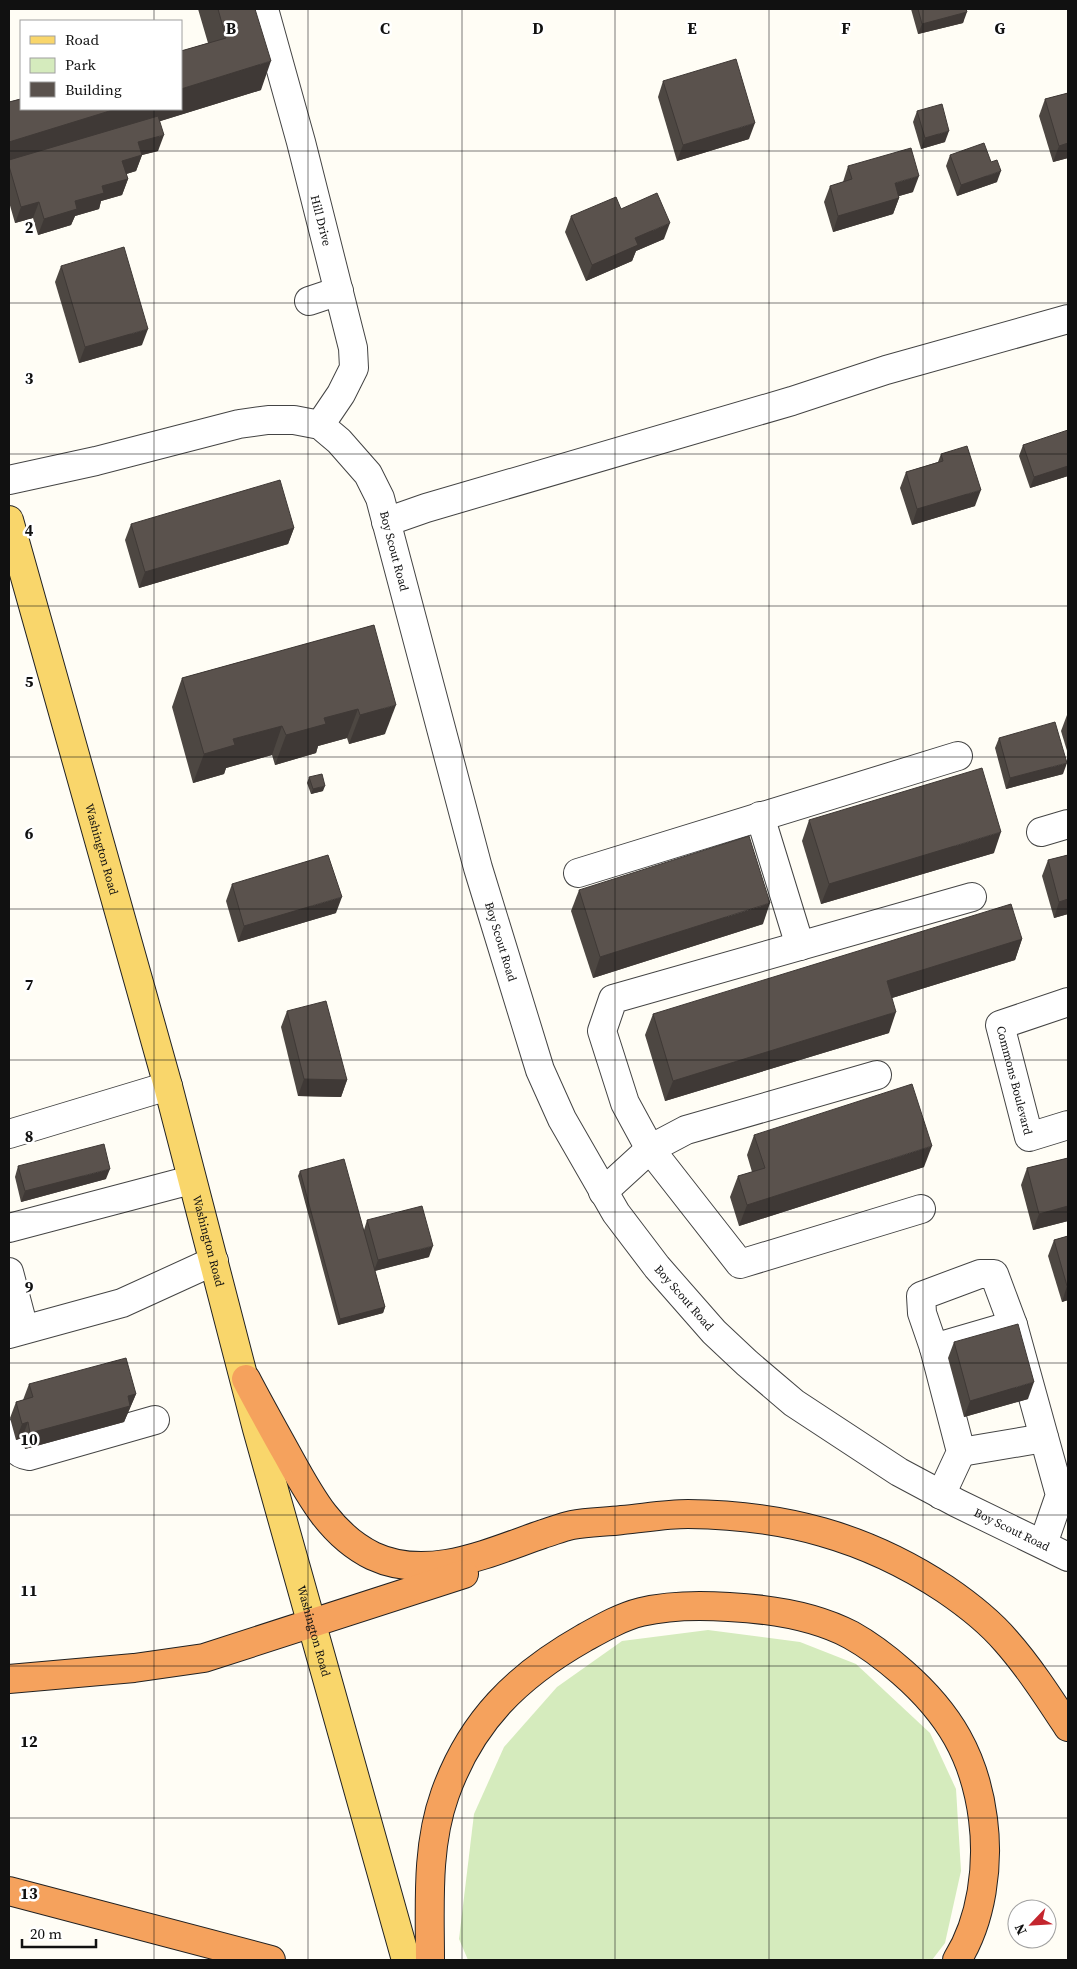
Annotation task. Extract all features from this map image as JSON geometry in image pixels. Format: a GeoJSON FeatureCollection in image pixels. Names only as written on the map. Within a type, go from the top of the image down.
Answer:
{"type":"FeatureCollection","features":[{"type":"Feature","properties":{"kind":"highway"},"geometry":{"type":"LineString","coordinates":[[246,1378],[305,1487],[325,1518],[342,1535],[374,1556],[392,1562],[419,1567],[443,1565],[571,1525],[684,1514],[733,1515],[796,1524],[838,1535],[880,1552],[922,1574],[958,1598],[1006,1640],[1042,1687],[1068,1727]]}},
{"type":"Feature","properties":{"kind":"highway"},"geometry":{"type":"LineString","coordinates":[[9,1679],[134,1668],[204,1658],[579,1537],[684,1514]]}},
{"type":"Feature","properties":{"kind":"highway"},"geometry":{"type":"LineString","coordinates":[[430,1960],[430,1873],[435,1835],[444,1796],[461,1754],[474,1734],[502,1698],[529,1674],[571,1646],[609,1624],[640,1612],[684,1606],[765,1609],[813,1621],[850,1635],[884,1657],[910,1679],[938,1707],[958,1735],[969,1761],[980,1796],[985,1833],[985,1867],[979,1903],[971,1929],[957,1960]]}},
{"type":"Feature","properties":{"kind":"highway"},"geometry":{"type":"LineString","coordinates":[[9,1891],[272,1960]]}},
{"type":"Feature","properties":{"kind":"main road","name":"Washington Road"},"geometry":{"type":"LineString","coordinates":[[9,520],[168,1086],[191,1180],[246,1378],[257,1429],[406,1960]]}},
{"type":"Feature","properties":{"kind":"street","name":"Hill Drive"},"geometry":{"type":"LineString","coordinates":[[264,9],[301,142],[353,348],[354,368],[341,394],[320,425]]}},
{"type":"Feature","properties":{"kind":"street"},"geometry":{"type":"LineString","coordinates":[[309,301],[339,291]]}},
{"type":"Feature","properties":{"kind":"street"},"geometry":{"type":"LineString","coordinates":[[386,522],[426,508],[792,402],[886,370],[1068,319]]}},
{"type":"Feature","properties":{"kind":"street","name":"Boy Scout Road"},"geometry":{"type":"LineString","coordinates":[[9,480],[96,461],[239,424],[268,420],[294,420],[320,425],[339,441],[368,474],[380,498],[475,859],[540,1070],[562,1119],[616,1213],[674,1288],[714,1332],[794,1403],[899,1472],[941,1495],[1068,1557]]}},
{"type":"Feature","properties":{"kind":"street"},"geometry":{"type":"LineString","coordinates":[[578,873],[958,756]]}},
{"type":"Feature","properties":{"kind":"street"},"geometry":{"type":"LineString","coordinates":[[760,816],[800,946]]}},
{"type":"Feature","properties":{"kind":"street"},"geometry":{"type":"LineString","coordinates":[[1041,832],[1068,824]]}},
{"type":"Feature","properties":{"kind":"street"},"geometry":{"type":"LineString","coordinates":[[921,1208],[740,1264],[650,1148],[625,1103],[602,1031],[613,999],[972,897]]}},
{"type":"Feature","properties":{"kind":"street","name":"Commons Boulevard"},"geometry":{"type":"LineString","coordinates":[[1068,1002],[1000,1025],[1029,1137],[1068,1125]]}},
{"type":"Feature","properties":{"kind":"street"},"geometry":{"type":"LineString","coordinates":[[603,1192],[650,1148],[686,1130],[877,1075]]}},
{"type":"Feature","properties":{"kind":"street"},"geometry":{"type":"LineString","coordinates":[[9,1134],[168,1086]]}},
{"type":"Feature","properties":{"kind":"street"},"geometry":{"type":"LineString","coordinates":[[9,1228],[191,1180]]}},
{"type":"Feature","properties":{"kind":"street"},"geometry":{"type":"LineString","coordinates":[[9,1272],[16,1332],[122,1303],[214,1261]]}},
{"type":"Feature","properties":{"kind":"street"},"geometry":{"type":"LineString","coordinates":[[941,1495],[961,1452],[934,1348],[922,1313],[922,1296],[980,1274],[994,1274],[1013,1325],[1060,1495],[1043,1544]]}},
{"type":"Feature","properties":{"kind":"street"},"geometry":{"type":"LineString","coordinates":[[934,1348],[1013,1325]]}},
{"type":"Feature","properties":{"kind":"street"},"geometry":{"type":"LineString","coordinates":[[9,1434],[18,1452],[29,1456],[155,1420]]}},
{"type":"Feature","properties":{"kind":"street"},"geometry":{"type":"LineString","coordinates":[[961,1452],[1044,1438]]}},
{"type":"Feature","properties":{"kind":"green space"},"geometry":{"type":"Polygon","coordinates":[[[708,1630],[800,1642],[856,1664],[930,1733],[956,1789],[961,1871],[945,1943],[932,1960],[468,1960],[459,1939],[474,1814],[504,1747],[557,1687],[622,1641],[708,1630]]]}},
{"type":"Feature","properties":{"kind":"building"},"geometry":{"type":"Polygon","coordinates":[[[218,9],[255,9],[271,61],[182,89],[182,51],[226,38],[218,9]]]}},
{"type":"Feature","properties":{"kind":"building"},"geometry":{"type":"Polygon","coordinates":[[[918,9],[966,9],[967,12],[922,24],[918,9]]]}},
{"type":"Feature","properties":{"kind":"building"},"geometry":{"type":"Polygon","coordinates":[[[736,59],[755,123],[683,145],[663,81],[736,59]]]}},
{"type":"Feature","properties":{"kind":"building"},"geometry":{"type":"Polygon","coordinates":[[[1068,93],[1068,143],[1059,146],[1045,99],[1068,93]]]}},
{"type":"Feature","properties":{"kind":"building"},"geometry":{"type":"Polygon","coordinates":[[[20,99],[20,110],[113,110],[9,142],[9,102],[20,99]]]}},
{"type":"Feature","properties":{"kind":"building"},"geometry":{"type":"Polygon","coordinates":[[[942,104],[949,131],[925,138],[917,111],[942,104]]]}},
{"type":"Feature","properties":{"kind":"building"},"geometry":{"type":"Polygon","coordinates":[[[158,116],[164,135],[138,142],[142,155],[122,161],[128,179],[102,186],[104,193],[75,201],[77,209],[44,219],[39,202],[21,207],[9,160],[158,116]]]}},
{"type":"Feature","properties":{"kind":"building"},"geometry":{"type":"Polygon","coordinates":[[[984,143],[991,162],[997,160],[1001,171],[961,185],[950,155],[984,143]]]}},
{"type":"Feature","properties":{"kind":"building"},"geometry":{"type":"Polygon","coordinates":[[[911,148],[919,176],[895,183],[899,198],[838,216],[830,186],[852,179],[848,166],[911,148]]]}},
{"type":"Feature","properties":{"kind":"building"},"geometry":{"type":"Polygon","coordinates":[[[657,193],[670,223],[635,238],[638,245],[592,265],[571,216],[616,197],[621,209],[657,193]]]}},
{"type":"Feature","properties":{"kind":"building"},"geometry":{"type":"Polygon","coordinates":[[[124,247],[148,329],[85,347],[61,266],[124,247]]]}},
{"type":"Feature","properties":{"kind":"building"},"geometry":{"type":"Polygon","coordinates":[[[1068,430],[1068,466],[1034,477],[1023,445],[1068,430]]]}},
{"type":"Feature","properties":{"kind":"building"},"geometry":{"type":"Polygon","coordinates":[[[967,446],[981,490],[917,509],[906,472],[943,461],[941,454],[967,446]]]}},
{"type":"Feature","properties":{"kind":"building"},"geometry":{"type":"Polygon","coordinates":[[[280,480],[294,528],[145,572],[131,524],[280,480]]]}},
{"type":"Feature","properties":{"kind":"building"},"geometry":{"type":"Polygon","coordinates":[[[374,625],[396,705],[360,715],[358,709],[324,718],[326,724],[286,735],[282,726],[233,739],[235,745],[204,754],[182,678],[374,625]]]}},
{"type":"Feature","properties":{"kind":"building"},"geometry":{"type":"Polygon","coordinates":[[[1055,722],[1067,763],[1010,778],[999,738],[1055,722]]]}},
{"type":"Feature","properties":{"kind":"building"},"geometry":{"type":"Polygon","coordinates":[[[982,768],[1001,832],[829,884],[809,820],[982,768]]]}},
{"type":"Feature","properties":{"kind":"building"},"geometry":{"type":"Polygon","coordinates":[[[322,774],[325,786],[313,789],[309,777],[322,774]]]}},
{"type":"Feature","properties":{"kind":"building"},"geometry":{"type":"Polygon","coordinates":[[[749,836],[770,903],[600,957],[579,890],[749,836]]]}},
{"type":"Feature","properties":{"kind":"building"},"geometry":{"type":"Polygon","coordinates":[[[328,855],[342,897],[244,926],[232,884],[328,855]]]}},
{"type":"Feature","properties":{"kind":"building"},"geometry":{"type":"Polygon","coordinates":[[[1068,855],[1068,899],[1059,902],[1048,860],[1068,855]]]}},
{"type":"Feature","properties":{"kind":"building"},"geometry":{"type":"Polygon","coordinates":[[[1011,904],[1022,939],[887,981],[896,1012],[673,1081],[653,1014],[1011,904]]]}},
{"type":"Feature","properties":{"kind":"building"},"geometry":{"type":"Polygon","coordinates":[[[326,1001],[347,1080],[304,1079],[287,1011],[326,1001]]]}},
{"type":"Feature","properties":{"kind":"building"},"geometry":{"type":"Polygon","coordinates":[[[912,1084],[932,1146],[747,1205],[738,1176],[765,1168],[754,1135],[912,1084]]]}},
{"type":"Feature","properties":{"kind":"building"},"geometry":{"type":"Polygon","coordinates":[[[104,1144],[110,1169],[25,1191],[18,1166],[104,1144]]]}},
{"type":"Feature","properties":{"kind":"building"},"geometry":{"type":"Polygon","coordinates":[[[1068,1158],[1068,1206],[1039,1214],[1027,1168],[1068,1158]]]}},
{"type":"Feature","properties":{"kind":"building"},"geometry":{"type":"Polygon","coordinates":[[[344,1159],[385,1307],[340,1319],[300,1171],[344,1159]]]}},
{"type":"Feature","properties":{"kind":"building"},"geometry":{"type":"Polygon","coordinates":[[[422,1206],[433,1246],[378,1260],[367,1220],[422,1206]]]}},
{"type":"Feature","properties":{"kind":"building"},"geometry":{"type":"Polygon","coordinates":[[[1068,1236],[1068,1286],[1067,1286],[1054,1240],[1068,1236]]]}},
{"type":"Feature","properties":{"kind":"building"},"geometry":{"type":"Polygon","coordinates":[[[1018,1324],[1034,1382],[970,1401],[954,1342],[1018,1324]]]}},
{"type":"Feature","properties":{"kind":"building"},"geometry":{"type":"Polygon","coordinates":[[[126,1358],[136,1394],[128,1396],[130,1406],[30,1433],[28,1422],[22,1424],[16,1402],[33,1397],[29,1384],[126,1358]]]}}]}
